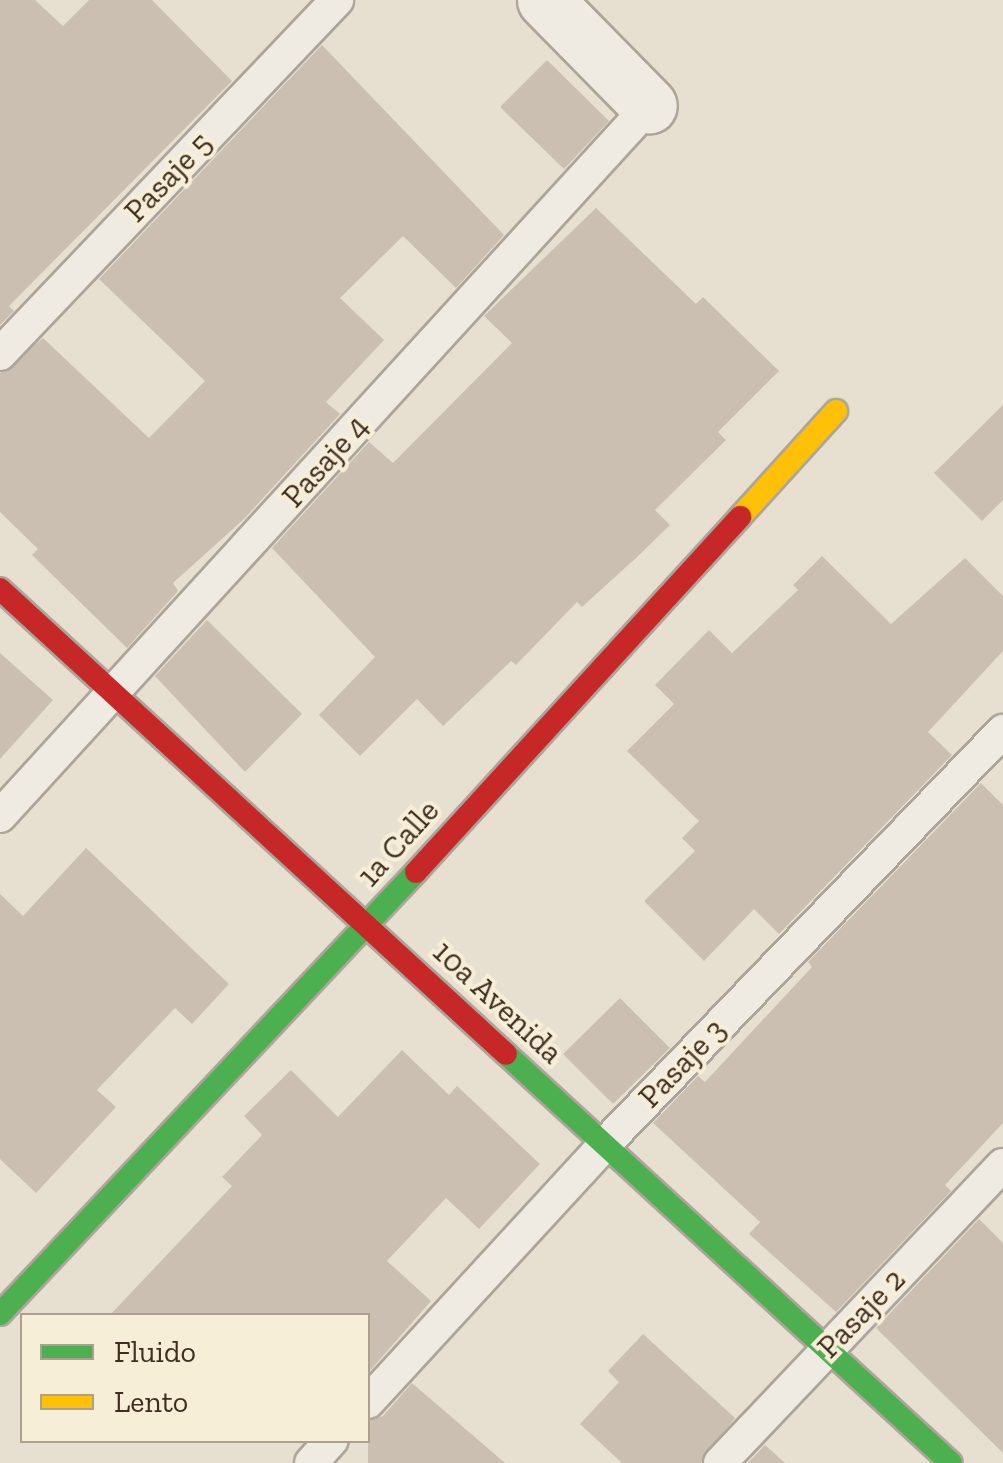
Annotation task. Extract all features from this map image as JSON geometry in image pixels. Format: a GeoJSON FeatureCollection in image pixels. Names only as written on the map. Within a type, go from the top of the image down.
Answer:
{"type":"FeatureCollection","features":[{"type":"Feature","properties":{"kind":"street"},"geometry":{"type":"LineString","coordinates":[[546,0],[650,106]]}},
{"type":"Feature","properties":{"kind":"street","name":"1a Calle"},"geometry":{"type":"LineString","coordinates":[[0,1314],[366,926],[836,411]]}},
{"type":"Feature","properties":{"kind":"street","name":"10a Avenida"},"geometry":{"type":"LineString","coordinates":[[0,590],[951,1463]]}},
{"type":"Feature","properties":{"kind":"lane","name":"Pasaje 5"},"geometry":{"type":"LineString","coordinates":[[0,354],[337,0]]}},
{"type":"Feature","properties":{"kind":"lane","name":"Pasaje 4"},"geometry":{"type":"LineString","coordinates":[[0,816],[650,106]]}},
{"type":"Feature","properties":{"kind":"lane","name":"Pasaje 3"},"geometry":{"type":"LineString","coordinates":[[370,1400],[604,1144],[1003,731]]}},
{"type":"Feature","properties":{"kind":"lane","name":"Pasaje 2"},"geometry":{"type":"LineString","coordinates":[[720,1463],[1003,1165]]}},
{"type":"Feature","properties":{"kind":"lane"},"geometry":{"type":"LineString","coordinates":[[312,1463],[329,1443]]}},
{"type":"Feature","properties":{"kind":"building"},"geometry":{"type":"Polygon","coordinates":[[[0,0],[35,0],[63,26],[89,0],[152,0],[232,81],[9,306],[14,311],[0,325],[0,0]]]}},
{"type":"Feature","properties":{"kind":"building"},"geometry":{"type":"Polygon","coordinates":[[[322,45],[504,235],[456,288],[403,236],[340,298],[384,340],[326,402],[340,414],[244,519],[173,583],[178,591],[127,648],[32,555],[38,549],[0,512],[0,373],[43,338],[149,438],[205,381],[99,279],[322,45]]]}},
{"type":"Feature","properties":{"kind":"building"},"geometry":{"type":"Polygon","coordinates":[[[547,60],[609,121],[564,169],[500,107],[547,60]]]}},
{"type":"Feature","properties":{"kind":"building"},"geometry":{"type":"Polygon","coordinates":[[[596,208],[696,304],[703,297],[779,371],[718,432],[726,440],[655,510],[670,525],[636,558],[582,607],[577,602],[516,665],[511,661],[443,726],[417,699],[360,756],[319,715],[375,657],[272,548],[369,442],[393,463],[512,343],[484,316],[596,208]]]}},
{"type":"Feature","properties":{"kind":"building"},"geometry":{"type":"Polygon","coordinates":[[[1003,405],[1003,500],[982,521],[934,473],[1003,405]]]}},
{"type":"Feature","properties":{"kind":"building"},"geometry":{"type":"Polygon","coordinates":[[[822,556],[891,624],[965,558],[1003,596],[1003,651],[928,732],[952,755],[779,934],[754,909],[704,961],[644,901],[695,851],[682,838],[699,821],[627,751],[674,704],[655,685],[709,630],[732,653],[798,590],[793,585],[822,556]]]}},
{"type":"Feature","properties":{"kind":"building"},"geometry":{"type":"Polygon","coordinates":[[[207,620],[302,714],[245,772],[155,676],[207,620]]]}},
{"type":"Feature","properties":{"kind":"building"},"geometry":{"type":"Polygon","coordinates":[[[0,653],[53,700],[0,759],[0,653]]]}},
{"type":"Feature","properties":{"kind":"building"},"geometry":{"type":"Polygon","coordinates":[[[981,783],[1003,805],[1003,1123],[945,1185],[951,1191],[836,1312],[749,1234],[760,1222],[653,1123],[698,1076],[705,1082],[812,967],[808,962],[981,783]]]}},
{"type":"Feature","properties":{"kind":"building"},"geometry":{"type":"Polygon","coordinates":[[[86,848],[229,984],[192,1024],[175,1008],[97,1090],[116,1107],[36,1193],[0,1159],[0,894],[23,916],[86,848]]]}},
{"type":"Feature","properties":{"kind":"building"},"geometry":{"type":"Polygon","coordinates":[[[620,998],[670,1048],[613,1104],[563,1054],[620,998]]]}},
{"type":"Feature","properties":{"kind":"building"},"geometry":{"type":"Polygon","coordinates":[[[402,1050],[449,1095],[457,1086],[540,1164],[479,1229],[446,1198],[387,1261],[431,1301],[370,1371],[370,1313],[112,1313],[232,1186],[222,1177],[262,1135],[244,1116],[291,1070],[338,1117],[402,1050]]]}},
{"type":"Feature","properties":{"kind":"building"},"geometry":{"type":"Polygon","coordinates":[[[979,1219],[1003,1243],[1003,1453],[876,1328],[979,1219]]]}},
{"type":"Feature","properties":{"kind":"building"},"geometry":{"type":"Polygon","coordinates":[[[643,1334],[735,1418],[701,1463],[622,1463],[580,1424],[619,1382],[608,1371],[643,1334]]]}},
{"type":"Feature","properties":{"kind":"building"},"geometry":{"type":"Polygon","coordinates":[[[412,1383],[505,1463],[368,1463],[370,1420],[383,1416],[412,1383]]]}},
{"type":"Feature","properties":{"kind":"building"},"geometry":{"type":"Polygon","coordinates":[[[765,1445],[785,1463],[748,1463],[765,1445]]]}},
{"type":"Feature","properties":{"kind":"traffic: fast"},"geometry":{"type":"LineString","coordinates":[[0,1314],[416,872]]}},
{"type":"Feature","properties":{"kind":"traffic: fast"},"geometry":{"type":"LineString","coordinates":[[506,1054],[951,1463]]}},
{"type":"Feature","properties":{"kind":"traffic: slow"},"geometry":{"type":"LineString","coordinates":[[740,517],[836,411]]}},
{"type":"Feature","properties":{"kind":"traffic: jam"},"geometry":{"type":"LineString","coordinates":[[416,872],[740,517]]}},
{"type":"Feature","properties":{"kind":"traffic: jam"},"geometry":{"type":"LineString","coordinates":[[0,589],[506,1054]]}}]}
